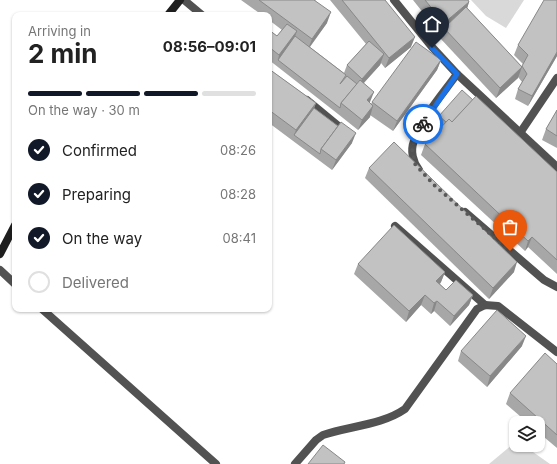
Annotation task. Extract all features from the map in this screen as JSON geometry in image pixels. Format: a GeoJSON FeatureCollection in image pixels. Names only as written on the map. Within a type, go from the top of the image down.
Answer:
{"type":"FeatureCollection","features":[{"type":"Feature","properties":{"kind":"street"},"geometry":{"type":"LineString","coordinates":[[170,12],[180,0]]}},
{"type":"Feature","properties":{"kind":"street"},"geometry":{"type":"LineString","coordinates":[[184,0],[198,12]]}},
{"type":"Feature","properties":{"kind":"street"},"geometry":{"type":"LineString","coordinates":[[394,0],[432,48],[457,74],[557,167]]}},
{"type":"Feature","properties":{"kind":"street"},"geometry":{"type":"LineString","coordinates":[[424,175],[415,164],[412,149],[414,141],[427,117],[457,74]]}},
{"type":"Feature","properties":{"kind":"street"},"geometry":{"type":"LineString","coordinates":[[520,133],[557,78]]}},
{"type":"Feature","properties":{"kind":"street"},"geometry":{"type":"LineString","coordinates":[[299,94],[348,133]]}},
{"type":"Feature","properties":{"kind":"street"},"geometry":{"type":"LineString","coordinates":[[461,208],[544,280],[557,286]]}},
{"type":"Feature","properties":{"kind":"street"},"geometry":{"type":"LineString","coordinates":[[395,226],[485,305]]}},
{"type":"Feature","properties":{"kind":"street"},"geometry":{"type":"LineString","coordinates":[[0,254],[12,231]]}},
{"type":"Feature","properties":{"kind":"street"},"geometry":{"type":"LineString","coordinates":[[0,270],[12,281]]}},
{"type":"Feature","properties":{"kind":"street"},"geometry":{"type":"LineString","coordinates":[[295,464],[316,440],[323,436],[386,419],[405,409],[468,321],[478,309],[485,305],[498,306],[557,352]]}},
{"type":"Feature","properties":{"kind":"street"},"geometry":{"type":"LineString","coordinates":[[45,312],[216,464]]}},
{"type":"Feature","properties":{"kind":"shaded area"},"geometry":{"type":"Polygon","coordinates":[[[471,0],[524,0],[506,28],[486,16],[471,0]]]}},
{"type":"Feature","properties":{"kind":"shaded area"},"geometry":{"type":"Polygon","coordinates":[[[509,447],[509,452],[533,452],[550,464],[489,464],[509,447]]]}},
{"type":"Feature","properties":{"kind":"building"},"geometry":{"type":"Polygon","coordinates":[[[259,0],[314,0],[331,12],[312,39],[259,0]]]}},
{"type":"Feature","properties":{"kind":"building"},"geometry":{"type":"Polygon","coordinates":[[[342,0],[385,0],[415,37],[389,58],[342,0]]]}},
{"type":"Feature","properties":{"kind":"building"},"geometry":{"type":"Polygon","coordinates":[[[425,0],[468,0],[469,2],[444,23],[425,0]]]}},
{"type":"Feature","properties":{"kind":"building"},"geometry":{"type":"Polygon","coordinates":[[[544,0],[557,0],[557,52],[532,96],[518,89],[527,74],[522,66],[528,55],[518,45],[544,0]]]}},
{"type":"Feature","properties":{"kind":"building"},"geometry":{"type":"Polygon","coordinates":[[[466,7],[522,67],[500,88],[444,28],[466,7]]]}},
{"type":"Feature","properties":{"kind":"building"},"geometry":{"type":"Polygon","coordinates":[[[287,24],[297,31],[279,55],[272,49],[272,32],[277,36],[287,24]]]}},
{"type":"Feature","properties":{"kind":"building"},"geometry":{"type":"Polygon","coordinates":[[[295,36],[346,75],[340,84],[347,76],[357,84],[341,103],[340,108],[278,60],[295,36]]]}},
{"type":"Feature","properties":{"kind":"building"},"geometry":{"type":"Polygon","coordinates":[[[369,41],[384,54],[362,79],[347,65],[369,41]]]}},
{"type":"Feature","properties":{"kind":"building"},"geometry":{"type":"Polygon","coordinates":[[[416,42],[441,60],[397,121],[372,102],[416,42]]]}},
{"type":"Feature","properties":{"kind":"building"},"geometry":{"type":"Polygon","coordinates":[[[272,71],[316,103],[296,130],[272,112],[272,71]]]}},
{"type":"Feature","properties":{"kind":"building"},"geometry":{"type":"Polygon","coordinates":[[[360,80],[374,92],[367,100],[373,106],[362,120],[341,103],[360,80]]]}},
{"type":"Feature","properties":{"kind":"building"},"geometry":{"type":"Polygon","coordinates":[[[462,90],[473,100],[452,122],[449,119],[446,122],[439,116],[462,90]]]}},
{"type":"Feature","properties":{"kind":"building"},"geometry":{"type":"Polygon","coordinates":[[[476,96],[557,172],[557,260],[532,237],[528,241],[425,144],[449,119],[452,122],[476,96]]]}},
{"type":"Feature","properties":{"kind":"building"},"geometry":{"type":"Polygon","coordinates":[[[314,108],[338,126],[321,149],[320,154],[294,135],[314,108]]]}},
{"type":"Feature","properties":{"kind":"building"},"geometry":{"type":"Polygon","coordinates":[[[557,110],[557,136],[546,129],[557,110]]]}},
{"type":"Feature","properties":{"kind":"building"},"geometry":{"type":"Polygon","coordinates":[[[341,122],[356,133],[336,160],[321,149],[341,122]]]}},
{"type":"Feature","properties":{"kind":"building"},"geometry":{"type":"Polygon","coordinates":[[[394,142],[517,262],[493,288],[369,168],[394,142]]]}},
{"type":"Feature","properties":{"kind":"building"},"geometry":{"type":"Polygon","coordinates":[[[394,225],[445,272],[436,281],[446,290],[456,280],[473,295],[454,316],[437,301],[434,303],[425,295],[409,311],[358,264],[394,225]]]}},
{"type":"Feature","properties":{"kind":"building"},"geometry":{"type":"Polygon","coordinates":[[[497,310],[526,336],[490,376],[461,351],[497,310]]]}},
{"type":"Feature","properties":{"kind":"building"},"geometry":{"type":"Polygon","coordinates":[[[545,353],[557,364],[557,435],[545,424],[545,416],[536,416],[510,393],[545,353]]]}},
{"type":"Feature","properties":{"kind":"building"},"geometry":{"type":"Polygon","coordinates":[[[323,445],[345,462],[344,464],[308,464],[323,445]]]}},
{"type":"Feature","properties":{"kind":"way so far"},"geometry":{"type":"LineString","coordinates":[[423,124],[414,141],[412,149],[415,164],[434,185],[510,251]]}},
{"type":"Feature","properties":{"kind":"route"},"geometry":{"type":"LineString","coordinates":[[423,124],[457,74],[432,48]]}}]}
